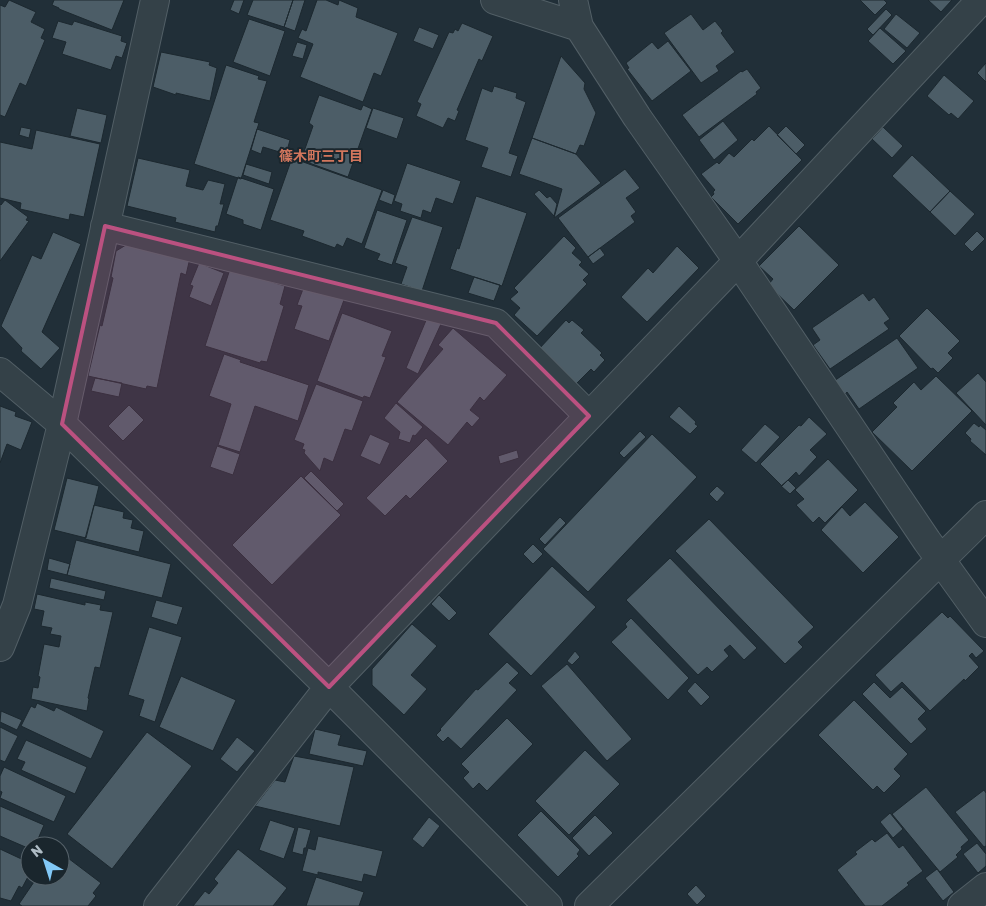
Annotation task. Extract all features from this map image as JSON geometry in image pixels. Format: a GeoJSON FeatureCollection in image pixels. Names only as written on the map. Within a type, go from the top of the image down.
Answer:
{"type":"FeatureCollection","features":[{"type":"Feature","properties":{"kind":"street"},"geometry":{"type":"LineString","coordinates":[[0,647],[17,605],[62,424],[155,0]]}},
{"type":"Feature","properties":{"kind":"street"},"geometry":{"type":"LineString","coordinates":[[495,0],[579,27]]}},
{"type":"Feature","properties":{"kind":"street"},"geometry":{"type":"LineString","coordinates":[[573,0],[579,27],[637,117],[738,261],[940,559],[986,623]]}},
{"type":"Feature","properties":{"kind":"street"},"geometry":{"type":"LineString","coordinates":[[158,906],[329,687],[738,261],[982,0]]}},
{"type":"Feature","properties":{"kind":"street"},"geometry":{"type":"LineString","coordinates":[[105,226],[496,323],[589,416]]}},
{"type":"Feature","properties":{"kind":"street"},"geometry":{"type":"LineString","coordinates":[[0,372],[62,424],[548,906]]}},
{"type":"Feature","properties":{"kind":"street"},"geometry":{"type":"LineString","coordinates":[[589,906],[986,515]]}},
{"type":"Feature","properties":{"kind":"street"},"geometry":{"type":"LineString","coordinates":[[962,906],[986,888]]}},
{"type":"Feature","properties":{"kind":"highlighted area"},"geometry":{"type":"Polygon","coordinates":[[[105,226],[496,323],[589,416],[329,687],[62,424],[105,226]]]}},
{"type":"Feature","properties":{"kind":"building"},"geometry":{"type":"Polygon","coordinates":[[[9,0],[36,12],[31,22],[45,29],[41,38],[45,40],[26,86],[20,83],[5,117],[0,115],[0,5],[5,7],[9,0]]]}},
{"type":"Feature","properties":{"kind":"building"},"geometry":{"type":"Polygon","coordinates":[[[54,0],[124,0],[112,30],[59,9],[52,5],[54,0]]]}},
{"type":"Feature","properties":{"kind":"building"},"geometry":{"type":"Polygon","coordinates":[[[234,0],[244,0],[239,14],[230,10],[234,0]]]}},
{"type":"Feature","properties":{"kind":"building"},"geometry":{"type":"Polygon","coordinates":[[[253,0],[293,0],[284,27],[247,15],[253,0]]]}},
{"type":"Feature","properties":{"kind":"building"},"geometry":{"type":"Polygon","coordinates":[[[293,0],[305,0],[295,31],[284,27],[293,0]]]}},
{"type":"Feature","properties":{"kind":"building"},"geometry":{"type":"Polygon","coordinates":[[[317,0],[326,0],[338,5],[339,0],[358,8],[356,17],[398,33],[381,76],[374,73],[363,102],[300,77],[313,44],[298,38],[302,29],[306,31],[317,0]]]}},
{"type":"Feature","properties":{"kind":"building"},"geometry":{"type":"Polygon","coordinates":[[[860,0],[884,0],[887,3],[875,15],[860,0]]]}},
{"type":"Feature","properties":{"kind":"building"},"geometry":{"type":"Polygon","coordinates":[[[928,0],[952,0],[941,12],[928,0]]]}},
{"type":"Feature","properties":{"kind":"building"},"geometry":{"type":"Polygon","coordinates":[[[886,9],[892,15],[873,35],[867,29],[886,9]]]}},
{"type":"Feature","properties":{"kind":"building"},"geometry":{"type":"Polygon","coordinates":[[[691,14],[703,30],[715,21],[735,52],[716,66],[719,71],[701,83],[664,33],[691,14]]]}},
{"type":"Feature","properties":{"kind":"building"},"geometry":{"type":"Polygon","coordinates":[[[896,14],[920,33],[907,48],[884,29],[896,14]]]}},
{"type":"Feature","properties":{"kind":"building"},"geometry":{"type":"Polygon","coordinates":[[[249,19],[285,31],[270,76],[233,62],[249,19]]]}},
{"type":"Feature","properties":{"kind":"building"},"geometry":{"type":"Polygon","coordinates":[[[58,21],[72,25],[74,21],[122,36],[121,41],[127,43],[122,58],[116,56],[111,70],[62,54],[66,42],[52,38],[58,21]]]}},
{"type":"Feature","properties":{"kind":"building"},"geometry":{"type":"Polygon","coordinates":[[[462,23],[493,36],[482,61],[479,59],[457,110],[459,111],[455,121],[448,118],[443,128],[416,116],[421,104],[417,102],[449,32],[453,33],[455,29],[458,31],[462,23]]]}},
{"type":"Feature","properties":{"kind":"building"},"geometry":{"type":"Polygon","coordinates":[[[419,27],[439,35],[433,49],[413,41],[419,27]]]}},
{"type":"Feature","properties":{"kind":"building"},"geometry":{"type":"Polygon","coordinates":[[[880,28],[906,51],[893,64],[868,41],[880,28]]]}},
{"type":"Feature","properties":{"kind":"building"},"geometry":{"type":"Polygon","coordinates":[[[668,41],[691,71],[652,101],[627,69],[629,68],[626,63],[652,42],[658,49],[668,41]]]}},
{"type":"Feature","properties":{"kind":"building"},"geometry":{"type":"Polygon","coordinates":[[[297,42],[307,45],[303,59],[292,56],[297,42]]]}},
{"type":"Feature","properties":{"kind":"building"},"geometry":{"type":"Polygon","coordinates":[[[161,52],[210,62],[209,65],[217,68],[210,101],[176,93],[176,95],[153,87],[161,52]]]}},
{"type":"Feature","properties":{"kind":"building"},"geometry":{"type":"Polygon","coordinates":[[[561,56],[585,83],[584,89],[596,113],[584,146],[580,145],[576,154],[532,138],[561,56]]]}},
{"type":"Feature","properties":{"kind":"building"},"geometry":{"type":"Polygon","coordinates":[[[986,63],[986,82],[977,73],[986,63]]]}},
{"type":"Feature","properties":{"kind":"building"},"geometry":{"type":"Polygon","coordinates":[[[226,65],[259,76],[258,79],[267,81],[254,122],[259,123],[241,179],[194,164],[226,65]]]}},
{"type":"Feature","properties":{"kind":"building"},"geometry":{"type":"Polygon","coordinates":[[[747,69],[761,88],[756,92],[757,94],[699,137],[682,115],[741,71],[747,69]]]}},
{"type":"Feature","properties":{"kind":"building"},"geometry":{"type":"Polygon","coordinates":[[[944,75],[974,101],[958,119],[951,113],[949,115],[927,96],[944,75]]]}},
{"type":"Feature","properties":{"kind":"building"},"geometry":{"type":"Polygon","coordinates":[[[494,86],[517,93],[516,98],[526,102],[509,153],[518,156],[511,177],[481,167],[488,148],[465,140],[482,88],[492,92],[494,86]]]}},
{"type":"Feature","properties":{"kind":"building"},"geometry":{"type":"Polygon","coordinates":[[[319,95],[361,110],[363,105],[372,109],[348,177],[301,160],[313,126],[309,123],[319,95]]]}},
{"type":"Feature","properties":{"kind":"building"},"geometry":{"type":"Polygon","coordinates":[[[77,108],[107,115],[101,143],[70,136],[77,108]]]}},
{"type":"Feature","properties":{"kind":"building"},"geometry":{"type":"Polygon","coordinates":[[[373,108],[404,118],[397,139],[366,128],[373,108]]]}},
{"type":"Feature","properties":{"kind":"building"},"geometry":{"type":"Polygon","coordinates":[[[723,121],[738,140],[714,160],[699,140],[723,121]]]}},
{"type":"Feature","properties":{"kind":"building"},"geometry":{"type":"Polygon","coordinates":[[[769,126],[802,160],[738,224],[711,197],[715,190],[701,174],[717,162],[719,164],[729,153],[734,157],[752,139],[754,141],[769,126]]]}},
{"type":"Feature","properties":{"kind":"building"},"geometry":{"type":"Polygon","coordinates":[[[786,126],[805,145],[796,154],[777,135],[786,126]]]}},
{"type":"Feature","properties":{"kind":"building"},"geometry":{"type":"Polygon","coordinates":[[[21,127],[31,129],[29,138],[19,135],[21,127]]]}},
{"type":"Feature","properties":{"kind":"building"},"geometry":{"type":"Polygon","coordinates":[[[883,127],[903,146],[892,158],[872,139],[883,127]]]}},
{"type":"Feature","properties":{"kind":"building"},"geometry":{"type":"Polygon","coordinates":[[[257,129],[290,140],[286,154],[263,147],[261,154],[251,150],[257,129]]]}},
{"type":"Feature","properties":{"kind":"building"},"geometry":{"type":"Polygon","coordinates":[[[36,130],[100,144],[84,217],[70,214],[69,220],[20,209],[21,203],[0,198],[0,142],[32,149],[36,130]]]}},
{"type":"Feature","properties":{"kind":"building"},"geometry":{"type":"Polygon","coordinates":[[[532,138],[576,154],[601,183],[554,218],[562,189],[519,174],[532,138]]]}},
{"type":"Feature","properties":{"kind":"building"},"geometry":{"type":"Polygon","coordinates":[[[912,155],[950,191],[930,212],[892,176],[912,155]]]}},
{"type":"Feature","properties":{"kind":"building"},"geometry":{"type":"Polygon","coordinates":[[[138,158],[190,170],[186,186],[203,190],[208,180],[225,184],[220,204],[224,204],[215,232],[175,222],[176,218],[127,206],[138,158]]]}},
{"type":"Feature","properties":{"kind":"building"},"geometry":{"type":"Polygon","coordinates":[[[292,158],[382,190],[362,244],[347,238],[343,247],[337,244],[335,248],[302,236],[304,231],[270,220],[292,158]]]}},
{"type":"Feature","properties":{"kind":"building"},"geometry":{"type":"Polygon","coordinates":[[[407,163],[461,181],[453,204],[436,198],[431,213],[423,210],[421,218],[400,211],[402,204],[394,201],[407,163]]]}},
{"type":"Feature","properties":{"kind":"building"},"geometry":{"type":"Polygon","coordinates":[[[246,164],[272,172],[269,184],[243,175],[246,164]]]}},
{"type":"Feature","properties":{"kind":"building"},"geometry":{"type":"Polygon","coordinates":[[[625,169],[640,188],[626,198],[636,212],[631,216],[635,222],[588,257],[558,218],[625,169]]]}},
{"type":"Feature","properties":{"kind":"building"},"geometry":{"type":"Polygon","coordinates":[[[238,177],[274,189],[261,230],[243,224],[243,220],[226,214],[238,177]]]}},
{"type":"Feature","properties":{"kind":"building"},"geometry":{"type":"Polygon","coordinates":[[[383,190],[395,195],[392,205],[379,200],[383,190]]]}},
{"type":"Feature","properties":{"kind":"building"},"geometry":{"type":"Polygon","coordinates":[[[539,190],[547,198],[550,196],[557,204],[554,216],[534,194],[539,190]]]}},
{"type":"Feature","properties":{"kind":"building"},"geometry":{"type":"Polygon","coordinates":[[[950,191],[975,214],[955,236],[930,212],[950,191]]]}},
{"type":"Feature","properties":{"kind":"building"},"geometry":{"type":"Polygon","coordinates":[[[476,196],[527,213],[502,286],[450,269],[457,248],[459,249],[476,196]]]}},
{"type":"Feature","properties":{"kind":"building"},"geometry":{"type":"Polygon","coordinates":[[[5,200],[28,217],[26,220],[29,221],[0,261],[0,204],[5,200]]]}},
{"type":"Feature","properties":{"kind":"building"},"geometry":{"type":"Polygon","coordinates":[[[377,210],[407,220],[392,265],[377,260],[380,254],[364,248],[377,210]]]}},
{"type":"Feature","properties":{"kind":"building"},"geometry":{"type":"Polygon","coordinates":[[[412,217],[443,227],[422,291],[401,284],[407,267],[395,263],[412,217]]]}},
{"type":"Feature","properties":{"kind":"building"},"geometry":{"type":"Polygon","coordinates":[[[799,226],[839,265],[794,310],[768,285],[773,279],[759,266],[799,226]]]}},
{"type":"Feature","properties":{"kind":"building"},"geometry":{"type":"Polygon","coordinates":[[[977,231],[985,239],[972,252],[964,244],[977,231]]]}},
{"type":"Feature","properties":{"kind":"building"},"geometry":{"type":"Polygon","coordinates":[[[53,232],[81,244],[42,332],[60,348],[41,369],[21,351],[22,348],[1,326],[32,255],[41,259],[53,232]]]}},
{"type":"Feature","properties":{"kind":"building"},"geometry":{"type":"Polygon","coordinates":[[[564,236],[576,248],[572,253],[582,262],[579,265],[589,274],[583,280],[587,284],[537,336],[514,315],[520,308],[510,299],[518,292],[514,288],[564,236]]]}},
{"type":"Feature","properties":{"kind":"building"},"geometry":{"type":"Polygon","coordinates":[[[126,245],[190,258],[186,275],[181,273],[157,388],[147,386],[146,389],[88,376],[113,278],[111,277],[116,251],[126,245]]]}},
{"type":"Feature","properties":{"kind":"building"},"geometry":{"type":"Polygon","coordinates":[[[677,246],[699,268],[647,322],[621,297],[648,268],[653,273],[677,246]]]}},
{"type":"Feature","properties":{"kind":"building"},"geometry":{"type":"Polygon","coordinates":[[[600,248],[605,255],[593,264],[588,257],[600,248]]]}},
{"type":"Feature","properties":{"kind":"building"},"geometry":{"type":"Polygon","coordinates":[[[199,263],[224,273],[211,306],[189,297],[193,286],[190,285],[199,263]]]}},
{"type":"Feature","properties":{"kind":"building"},"geometry":{"type":"Polygon","coordinates":[[[230,269],[285,286],[280,304],[284,306],[267,362],[261,361],[260,363],[205,346],[230,269]]]}},
{"type":"Feature","properties":{"kind":"building"},"geometry":{"type":"Polygon","coordinates":[[[474,277],[500,285],[494,301],[468,293],[474,277]]]}},
{"type":"Feature","properties":{"kind":"building"},"geometry":{"type":"Polygon","coordinates":[[[308,287],[344,300],[329,341],[294,329],[302,306],[297,305],[303,289],[307,290],[308,287]]]}},
{"type":"Feature","properties":{"kind":"building"},"geometry":{"type":"Polygon","coordinates":[[[863,293],[869,301],[874,297],[890,319],[884,323],[889,329],[830,369],[813,345],[820,340],[812,328],[863,293]]]}},
{"type":"Feature","properties":{"kind":"building"},"geometry":{"type":"Polygon","coordinates":[[[927,308],[960,341],[948,353],[953,358],[938,373],[933,368],[931,369],[899,336],[927,308]]]}},
{"type":"Feature","properties":{"kind":"building"},"geometry":{"type":"Polygon","coordinates":[[[342,313],[392,331],[382,356],[386,357],[370,398],[364,396],[363,398],[317,381],[342,313]]]}},
{"type":"Feature","properties":{"kind":"building"},"geometry":{"type":"Polygon","coordinates":[[[427,318],[441,324],[418,374],[406,368],[427,318]]]}},
{"type":"Feature","properties":{"kind":"building"},"geometry":{"type":"Polygon","coordinates":[[[566,320],[569,323],[572,320],[584,330],[581,333],[602,353],[600,355],[605,360],[594,372],[591,369],[575,385],[538,350],[566,320]]]}},
{"type":"Feature","properties":{"kind":"building"},"geometry":{"type":"Polygon","coordinates":[[[453,328],[507,375],[484,401],[480,397],[470,410],[480,418],[472,427],[467,422],[448,445],[397,402],[443,349],[438,345],[453,328]]]}},
{"type":"Feature","properties":{"kind":"building"},"geometry":{"type":"Polygon","coordinates":[[[897,338],[918,368],[859,409],[847,392],[844,395],[834,381],[897,338]]]}},
{"type":"Feature","properties":{"kind":"building"},"geometry":{"type":"Polygon","coordinates":[[[224,354],[241,360],[240,362],[309,385],[298,421],[255,406],[240,452],[218,445],[231,404],[209,396],[224,354]]]}},
{"type":"Feature","properties":{"kind":"building"},"geometry":{"type":"Polygon","coordinates":[[[978,373],[986,382],[986,425],[956,393],[978,373]]]}},
{"type":"Feature","properties":{"kind":"building"},"geometry":{"type":"Polygon","coordinates":[[[936,376],[972,411],[912,471],[872,432],[897,407],[893,403],[914,382],[921,390],[936,376]]]}},
{"type":"Feature","properties":{"kind":"building"},"geometry":{"type":"Polygon","coordinates":[[[95,378],[122,383],[119,397],[91,391],[95,378]]]}},
{"type":"Feature","properties":{"kind":"building"},"geometry":{"type":"Polygon","coordinates":[[[316,384],[363,401],[352,431],[345,429],[333,462],[324,458],[320,471],[304,453],[305,450],[302,449],[304,444],[294,440],[316,384]]]}},
{"type":"Feature","properties":{"kind":"building"},"geometry":{"type":"Polygon","coordinates":[[[396,403],[423,427],[415,436],[413,435],[410,443],[398,439],[400,432],[384,418],[396,403]]]}},
{"type":"Feature","properties":{"kind":"building"},"geometry":{"type":"Polygon","coordinates":[[[129,405],[144,420],[123,441],[108,426],[129,405]]]}},
{"type":"Feature","properties":{"kind":"building"},"geometry":{"type":"Polygon","coordinates":[[[0,406],[16,412],[15,416],[32,422],[21,450],[7,444],[0,463],[0,406]]]}},
{"type":"Feature","properties":{"kind":"building"},"geometry":{"type":"Polygon","coordinates":[[[679,406],[698,426],[690,434],[669,417],[679,406]]]}},
{"type":"Feature","properties":{"kind":"building"},"geometry":{"type":"Polygon","coordinates":[[[809,417],[827,434],[810,450],[817,457],[799,476],[796,472],[782,486],[760,464],[809,417]]]}},
{"type":"Feature","properties":{"kind":"building"},"geometry":{"type":"Polygon","coordinates":[[[974,423],[986,430],[986,455],[970,441],[971,439],[965,433],[974,423]]]}},
{"type":"Feature","properties":{"kind":"building"},"geometry":{"type":"Polygon","coordinates":[[[765,424],[780,437],[756,463],[741,450],[765,424]]]}},
{"type":"Feature","properties":{"kind":"building"},"geometry":{"type":"Polygon","coordinates":[[[640,431],[646,437],[624,458],[619,453],[640,431]]]}},
{"type":"Feature","properties":{"kind":"building"},"geometry":{"type":"Polygon","coordinates":[[[370,434],[390,443],[380,465],[360,456],[370,434]]]}},
{"type":"Feature","properties":{"kind":"building"},"geometry":{"type":"Polygon","coordinates":[[[652,434],[697,477],[588,592],[543,549],[652,434]]]}},
{"type":"Feature","properties":{"kind":"building"},"geometry":{"type":"Polygon","coordinates":[[[426,438],[448,461],[410,499],[406,495],[385,516],[366,498],[426,438]]]}},
{"type":"Feature","properties":{"kind":"building"},"geometry":{"type":"Polygon","coordinates":[[[217,446],[240,454],[233,475],[210,467],[217,446]]]}},
{"type":"Feature","properties":{"kind":"building"},"geometry":{"type":"Polygon","coordinates":[[[517,450],[519,458],[500,464],[498,456],[517,450]]]}},
{"type":"Feature","properties":{"kind":"building"},"geometry":{"type":"Polygon","coordinates":[[[828,459],[858,490],[825,523],[819,517],[813,523],[796,505],[804,499],[795,490],[828,459]]]}},
{"type":"Feature","properties":{"kind":"building"},"geometry":{"type":"Polygon","coordinates":[[[311,471],[344,504],[337,511],[304,478],[311,471]]]}},
{"type":"Feature","properties":{"kind":"building"},"geometry":{"type":"Polygon","coordinates":[[[301,476],[341,515],[272,585],[232,545],[301,476]]]}},
{"type":"Feature","properties":{"kind":"building"},"geometry":{"type":"Polygon","coordinates":[[[67,478],[99,486],[86,538],[54,530],[67,478]]]}},
{"type":"Feature","properties":{"kind":"building"},"geometry":{"type":"Polygon","coordinates":[[[788,480],[796,488],[790,494],[781,486],[788,480]]]}},
{"type":"Feature","properties":{"kind":"building"},"geometry":{"type":"Polygon","coordinates":[[[717,486],[725,493],[717,502],[709,494],[717,486]]]}},
{"type":"Feature","properties":{"kind":"building"},"geometry":{"type":"Polygon","coordinates":[[[865,502],[899,537],[863,573],[821,530],[842,507],[850,516],[865,502]]]}},
{"type":"Feature","properties":{"kind":"building"},"geometry":{"type":"Polygon","coordinates":[[[94,505],[124,512],[123,518],[133,520],[131,528],[144,531],[139,552],[85,539],[94,505]]]}},
{"type":"Feature","properties":{"kind":"building"},"geometry":{"type":"Polygon","coordinates":[[[560,517],[566,523],[545,545],[539,539],[560,517]]]}},
{"type":"Feature","properties":{"kind":"building"},"geometry":{"type":"Polygon","coordinates":[[[709,519],[814,627],[798,642],[803,647],[785,664],[675,551],[709,519]]]}},
{"type":"Feature","properties":{"kind":"building"},"geometry":{"type":"Polygon","coordinates":[[[76,540],[171,564],[162,598],[67,575],[76,540]]]}},
{"type":"Feature","properties":{"kind":"building"},"geometry":{"type":"Polygon","coordinates":[[[533,544],[543,554],[533,564],[523,554],[533,544]]]}},
{"type":"Feature","properties":{"kind":"building"},"geometry":{"type":"Polygon","coordinates":[[[49,558],[70,564],[67,575],[47,570],[49,558]]]}},
{"type":"Feature","properties":{"kind":"building"},"geometry":{"type":"Polygon","coordinates":[[[670,558],[757,648],[744,660],[730,645],[724,650],[729,656],[712,672],[707,667],[698,675],[626,600],[670,558]]]}},
{"type":"Feature","properties":{"kind":"building"},"geometry":{"type":"Polygon","coordinates":[[[552,566],[596,607],[531,676],[488,634],[552,566]]]}},
{"type":"Feature","properties":{"kind":"building"},"geometry":{"type":"Polygon","coordinates":[[[51,578],[106,591],[104,600],[49,588],[51,578]]]}},
{"type":"Feature","properties":{"kind":"building"},"geometry":{"type":"Polygon","coordinates":[[[37,594],[85,605],[85,602],[101,605],[100,610],[113,612],[100,668],[95,667],[87,711],[31,699],[33,687],[38,688],[40,677],[38,676],[44,644],[59,647],[61,636],[50,634],[52,628],[41,626],[44,611],[34,609],[37,594]]]}},
{"type":"Feature","properties":{"kind":"building"},"geometry":{"type":"Polygon","coordinates":[[[439,595],[457,613],[449,621],[431,604],[439,595]]]}},
{"type":"Feature","properties":{"kind":"building"},"geometry":{"type":"Polygon","coordinates":[[[156,600],[183,607],[177,625],[151,617],[156,600]]]}},
{"type":"Feature","properties":{"kind":"building"},"geometry":{"type":"Polygon","coordinates":[[[942,612],[948,618],[950,616],[984,651],[976,658],[972,653],[969,656],[979,667],[930,711],[902,682],[891,692],[875,675],[942,612]]]}},
{"type":"Feature","properties":{"kind":"building"},"geometry":{"type":"Polygon","coordinates":[[[631,618],[689,678],[668,700],[611,642],[627,627],[625,624],[631,618]]]}},
{"type":"Feature","properties":{"kind":"building"},"geometry":{"type":"Polygon","coordinates":[[[412,624],[437,646],[411,675],[427,689],[404,715],[372,685],[372,669],[412,624]]]}},
{"type":"Feature","properties":{"kind":"building"},"geometry":{"type":"Polygon","coordinates":[[[149,627],[182,637],[155,722],[139,716],[144,700],[128,695],[149,627]]]}},
{"type":"Feature","properties":{"kind":"building"},"geometry":{"type":"Polygon","coordinates":[[[575,651],[580,657],[572,665],[567,661],[575,651]]]}},
{"type":"Feature","properties":{"kind":"building"},"geometry":{"type":"Polygon","coordinates":[[[507,662],[519,673],[509,683],[517,690],[461,749],[448,737],[443,742],[436,735],[440,729],[476,689],[478,690],[507,662]]]}},
{"type":"Feature","properties":{"kind":"building"},"geometry":{"type":"Polygon","coordinates":[[[567,664],[632,739],[607,761],[541,686],[567,664]]]}},
{"type":"Feature","properties":{"kind":"building"},"geometry":{"type":"Polygon","coordinates":[[[181,676],[236,700],[213,751],[159,727],[181,676]]]}},
{"type":"Feature","properties":{"kind":"building"},"geometry":{"type":"Polygon","coordinates":[[[695,682],[710,697],[701,706],[687,691],[695,682]]]}},
{"type":"Feature","properties":{"kind":"building"},"geometry":{"type":"Polygon","coordinates":[[[874,682],[890,698],[902,687],[926,711],[918,719],[927,729],[911,744],[862,694],[874,682]]]}},
{"type":"Feature","properties":{"kind":"building"},"geometry":{"type":"Polygon","coordinates":[[[854,700],[908,754],[894,769],[901,776],[884,793],[877,786],[873,790],[818,735],[854,700]]]}},
{"type":"Feature","properties":{"kind":"building"},"geometry":{"type":"Polygon","coordinates":[[[37,703],[54,711],[56,707],[104,731],[91,759],[21,726],[31,706],[35,708],[37,703]]]}},
{"type":"Feature","properties":{"kind":"building"},"geometry":{"type":"Polygon","coordinates":[[[1,711],[22,720],[17,730],[0,722],[1,711]]]}},
{"type":"Feature","properties":{"kind":"building"},"geometry":{"type":"Polygon","coordinates":[[[507,718],[533,744],[487,791],[479,783],[473,789],[463,778],[469,772],[461,764],[507,718]]]}},
{"type":"Feature","properties":{"kind":"building"},"geometry":{"type":"Polygon","coordinates":[[[0,727],[18,736],[5,762],[0,760],[0,727]]]}},
{"type":"Feature","properties":{"kind":"building"},"geometry":{"type":"Polygon","coordinates":[[[315,729],[341,735],[338,745],[367,751],[363,766],[309,754],[315,729]]]}},
{"type":"Feature","properties":{"kind":"building"},"geometry":{"type":"Polygon","coordinates":[[[147,732],[192,766],[112,869],[67,834],[147,732]]]}},
{"type":"Feature","properties":{"kind":"building"},"geometry":{"type":"Polygon","coordinates":[[[237,737],[255,751],[237,772],[220,759],[237,737]]]}},
{"type":"Feature","properties":{"kind":"building"},"geometry":{"type":"Polygon","coordinates":[[[26,740],[87,767],[75,794],[21,770],[25,762],[17,759],[26,740]]]}},
{"type":"Feature","properties":{"kind":"building"},"geometry":{"type":"Polygon","coordinates":[[[585,750],[620,784],[569,835],[535,801],[585,750]]]}},
{"type":"Feature","properties":{"kind":"building"},"geometry":{"type":"Polygon","coordinates":[[[294,756],[354,767],[340,826],[255,806],[275,780],[285,782],[294,756]]]}},
{"type":"Feature","properties":{"kind":"building"},"geometry":{"type":"Polygon","coordinates":[[[4,767],[66,796],[54,822],[0,798],[2,792],[0,791],[0,776],[4,767]]]}},
{"type":"Feature","properties":{"kind":"building"},"geometry":{"type":"Polygon","coordinates":[[[926,787],[969,840],[961,847],[962,849],[956,855],[958,857],[940,872],[892,814],[926,787]]]}},
{"type":"Feature","properties":{"kind":"building"},"geometry":{"type":"Polygon","coordinates":[[[984,790],[986,793],[986,846],[984,847],[955,812],[984,790]]]}},
{"type":"Feature","properties":{"kind":"building"},"geometry":{"type":"Polygon","coordinates":[[[0,806],[44,825],[39,836],[20,836],[20,845],[0,836],[0,806]]]}},
{"type":"Feature","properties":{"kind":"building"},"geometry":{"type":"Polygon","coordinates":[[[541,811],[580,850],[577,854],[579,856],[558,877],[517,835],[541,811]]]}},
{"type":"Feature","properties":{"kind":"building"},"geometry":{"type":"Polygon","coordinates":[[[890,813],[903,829],[893,838],[880,822],[890,813]]]}},
{"type":"Feature","properties":{"kind":"building"},"geometry":{"type":"Polygon","coordinates":[[[595,815],[613,833],[589,856],[572,838],[595,815]]]}},
{"type":"Feature","properties":{"kind":"building"},"geometry":{"type":"Polygon","coordinates":[[[429,817],[440,826],[423,848],[412,839],[429,817]]]}},
{"type":"Feature","properties":{"kind":"building"},"geometry":{"type":"Polygon","coordinates":[[[270,820],[295,828],[284,859],[259,850],[270,820]]]}},
{"type":"Feature","properties":{"kind":"building"},"geometry":{"type":"Polygon","coordinates":[[[298,827],[311,830],[303,855],[292,852],[298,827]]]}},
{"type":"Feature","properties":{"kind":"building"},"geometry":{"type":"Polygon","coordinates":[[[887,833],[899,848],[903,845],[923,871],[907,883],[909,885],[882,906],[865,906],[837,870],[857,854],[855,852],[872,839],[875,842],[887,833]]]}},
{"type":"Feature","properties":{"kind":"building"},"geometry":{"type":"Polygon","coordinates":[[[318,836],[383,851],[376,877],[364,874],[362,882],[318,872],[318,875],[302,871],[308,848],[315,850],[318,836]]]}},
{"type":"Feature","properties":{"kind":"building"},"geometry":{"type":"Polygon","coordinates":[[[977,843],[986,854],[986,866],[978,873],[963,854],[977,843]]]}},
{"type":"Feature","properties":{"kind":"building"},"geometry":{"type":"Polygon","coordinates":[[[0,849],[20,858],[20,886],[23,886],[22,888],[19,886],[11,901],[0,898],[0,849]]]}},
{"type":"Feature","properties":{"kind":"building"},"geometry":{"type":"Polygon","coordinates":[[[238,849],[287,888],[273,906],[193,906],[205,891],[209,894],[218,883],[214,879],[238,849]]]}},
{"type":"Feature","properties":{"kind":"building"},"geometry":{"type":"Polygon","coordinates":[[[70,860],[101,883],[93,893],[96,896],[88,906],[22,906],[19,904],[31,886],[70,886],[70,860]]]}},
{"type":"Feature","properties":{"kind":"building"},"geometry":{"type":"Polygon","coordinates":[[[937,869],[954,892],[943,901],[925,878],[937,869]]]}},
{"type":"Feature","properties":{"kind":"building"},"geometry":{"type":"Polygon","coordinates":[[[316,877],[364,892],[359,906],[306,906],[316,877]]]}},
{"type":"Feature","properties":{"kind":"building"},"geometry":{"type":"Polygon","coordinates":[[[696,885],[706,896],[697,905],[687,894],[696,885]]]}},
{"type":"Feature","properties":{"kind":"district","name":"篠木町三丁目"},"geometry":{"type":"Point","coordinates":[321,156]}}]}
